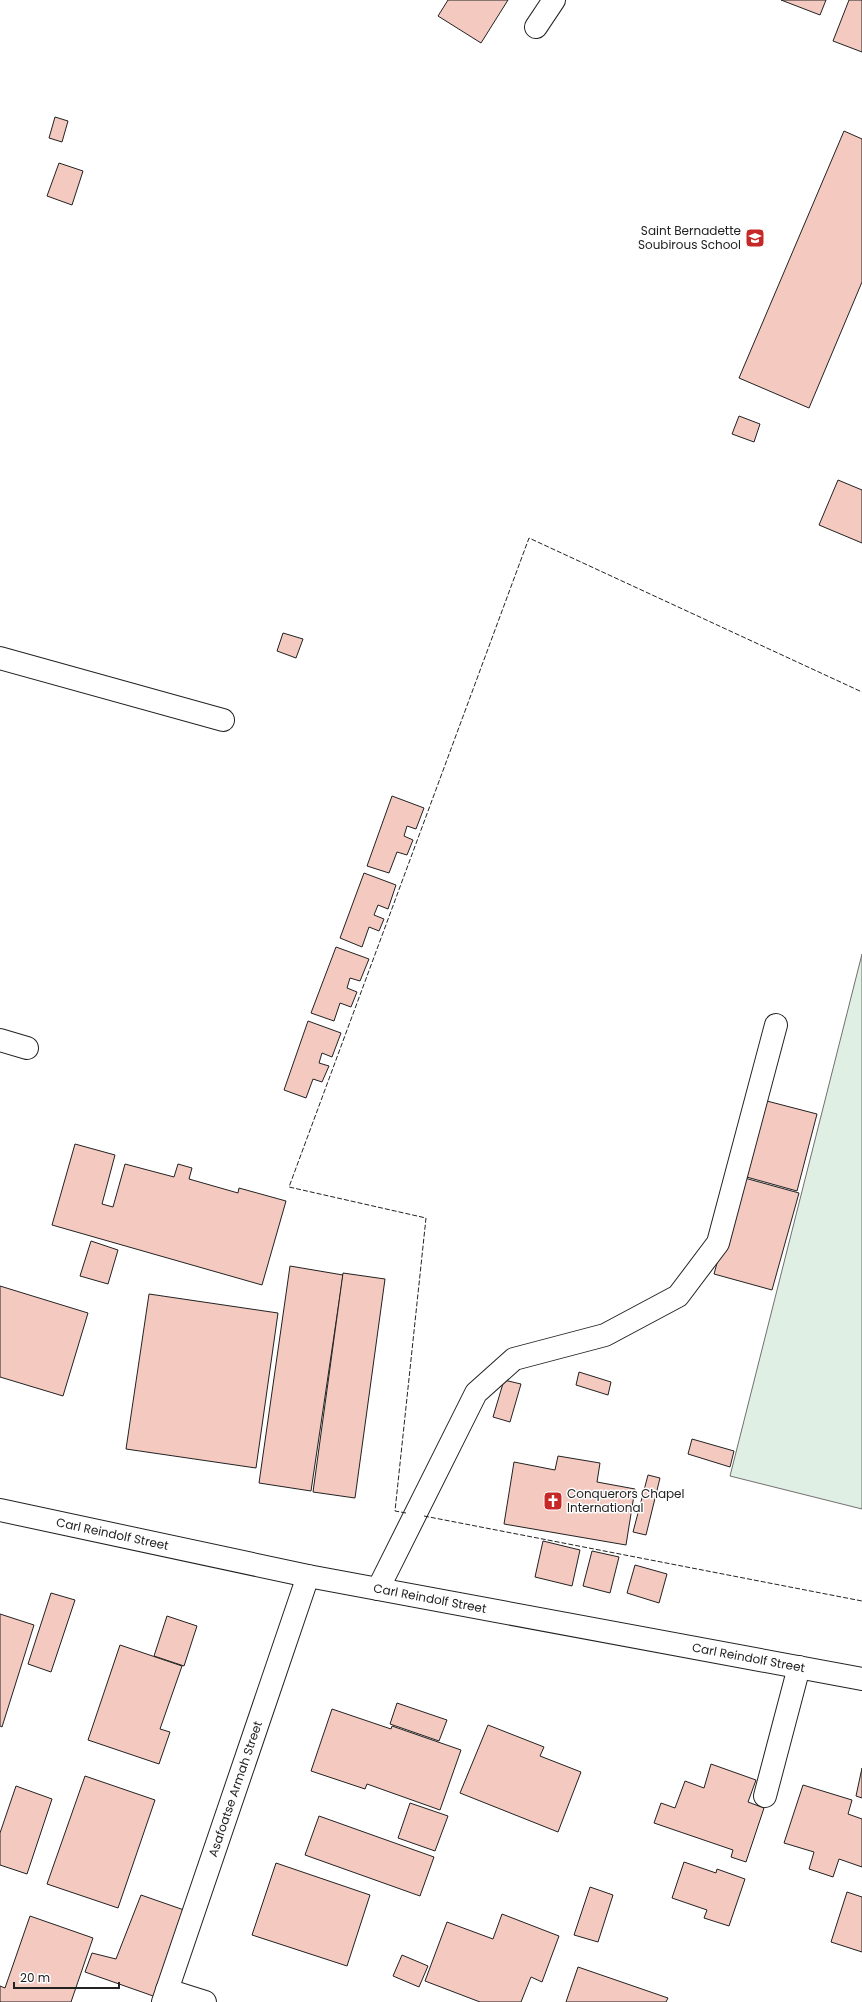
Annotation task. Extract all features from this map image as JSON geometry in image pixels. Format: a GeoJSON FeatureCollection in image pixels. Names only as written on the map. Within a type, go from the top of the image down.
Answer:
{"type":"FeatureCollection","features":[{"type":"Feature","properties":{"kind":"street"},"geometry":{"type":"LineString","coordinates":[[536,27],[554,0]]}},
{"type":"Feature","properties":{"kind":"street"},"geometry":{"type":"LineString","coordinates":[[0,658],[223,720]]}},
{"type":"Feature","properties":{"kind":"street"},"geometry":{"type":"LineString","coordinates":[[378,1589],[476,1393],[514,1359],[605,1335],[678,1296],[718,1243],[776,1025]]}},
{"type":"Feature","properties":{"kind":"street"},"geometry":{"type":"LineString","coordinates":[[0,1040],[27,1048]]}},
{"type":"Feature","properties":{"kind":"street","name":"Carl Reindolf Street"},"geometry":{"type":"LineString","coordinates":[[0,1510],[308,1576],[862,1679]]}},
{"type":"Feature","properties":{"kind":"street","name":"Asafoatse Armah Street"},"geometry":{"type":"LineString","coordinates":[[165,1996],[308,1576]]}},
{"type":"Feature","properties":{"kind":"street"},"geometry":{"type":"LineString","coordinates":[[765,1796],[799,1667]]}},
{"type":"Feature","properties":{"kind":"street"},"geometry":{"type":"LineString","coordinates":[[165,1996],[205,2002]]}},
{"type":"Feature","properties":{"kind":"green space"},"geometry":{"type":"Polygon","coordinates":[[[862,954],[862,1509],[730,1476],[862,954]]]}},
{"type":"Feature","properties":{"kind":"building"},"geometry":{"type":"Polygon","coordinates":[[[448,0],[508,0],[481,43],[438,16],[448,0]]]}},
{"type":"Feature","properties":{"kind":"building"},"geometry":{"type":"Polygon","coordinates":[[[781,0],[826,0],[820,15],[781,0]]]}},
{"type":"Feature","properties":{"kind":"building"},"geometry":{"type":"Polygon","coordinates":[[[849,0],[862,0],[862,52],[833,41],[849,0]]]}},
{"type":"Feature","properties":{"kind":"building"},"geometry":{"type":"Polygon","coordinates":[[[55,117],[68,121],[62,142],[49,138],[55,117]]]}},
{"type":"Feature","properties":{"kind":"building"},"geometry":{"type":"Polygon","coordinates":[[[844,131],[862,139],[862,282],[809,408],[739,378],[844,131]]]}},
{"type":"Feature","properties":{"kind":"building"},"geometry":{"type":"Polygon","coordinates":[[[59,163],[83,171],[72,205],[47,196],[59,163]]]}},
{"type":"Feature","properties":{"kind":"building"},"geometry":{"type":"Polygon","coordinates":[[[739,416],[760,424],[754,442],[732,434],[739,416]]]}},
{"type":"Feature","properties":{"kind":"building"},"geometry":{"type":"Polygon","coordinates":[[[838,480],[862,490],[862,543],[819,525],[838,480]]]}},
{"type":"Feature","properties":{"kind":"building"},"geometry":{"type":"Polygon","coordinates":[[[283,633],[303,639],[296,658],[277,651],[283,633]]]}},
{"type":"Feature","properties":{"kind":"building"},"geometry":{"type":"Polygon","coordinates":[[[392,796],[424,808],[416,829],[407,826],[404,836],[413,840],[407,855],[397,852],[389,873],[367,866],[392,796]]]}},
{"type":"Feature","properties":{"kind":"building"},"geometry":{"type":"Polygon","coordinates":[[[364,873],[396,885],[388,909],[378,905],[374,915],[384,919],[379,931],[369,927],[362,947],[340,938],[364,873]]]}},
{"type":"Feature","properties":{"kind":"building"},"geometry":{"type":"Polygon","coordinates":[[[336,947],[369,959],[360,981],[350,978],[347,988],[357,992],[351,1007],[340,1003],[334,1021],[311,1013],[336,947]]]}},
{"type":"Feature","properties":{"kind":"building"},"geometry":{"type":"Polygon","coordinates":[[[308,1021],[341,1033],[332,1057],[322,1053],[319,1063],[329,1066],[322,1082],[313,1079],[306,1098],[284,1090],[308,1021]]]}},
{"type":"Feature","properties":{"kind":"building"},"geometry":{"type":"Polygon","coordinates":[[[763,1100],[817,1114],[797,1191],[743,1176],[763,1100]]]}},
{"type":"Feature","properties":{"kind":"building"},"geometry":{"type":"Polygon","coordinates":[[[75,1144],[115,1155],[102,1204],[113,1207],[125,1164],[174,1177],[178,1164],[192,1168],[189,1179],[238,1193],[239,1188],[286,1201],[262,1285],[52,1225],[75,1144]]]}},
{"type":"Feature","properties":{"kind":"building"},"geometry":{"type":"Polygon","coordinates":[[[741,1177],[799,1193],[772,1290],[714,1274],[741,1177]]]}},
{"type":"Feature","properties":{"kind":"building"},"geometry":{"type":"Polygon","coordinates":[[[91,1241],[118,1250],[108,1284],[80,1276],[91,1241]]]}},
{"type":"Feature","properties":{"kind":"building"},"geometry":{"type":"Polygon","coordinates":[[[290,1266],[343,1275],[311,1491],[259,1483],[290,1266]]]}},
{"type":"Feature","properties":{"kind":"building"},"geometry":{"type":"Polygon","coordinates":[[[343,1273],[385,1279],[355,1498],[313,1492],[343,1273]]]}},
{"type":"Feature","properties":{"kind":"building"},"geometry":{"type":"Polygon","coordinates":[[[0,1286],[88,1313],[63,1396],[0,1377],[0,1286]]]}},
{"type":"Feature","properties":{"kind":"building"},"geometry":{"type":"Polygon","coordinates":[[[149,1294],[278,1313],[256,1468],[126,1449],[149,1294]]]}},
{"type":"Feature","properties":{"kind":"building"},"geometry":{"type":"Polygon","coordinates":[[[579,1372],[611,1382],[608,1395],[576,1385],[579,1372]]]}},
{"type":"Feature","properties":{"kind":"building"},"geometry":{"type":"Polygon","coordinates":[[[504,1380],[521,1384],[510,1422],[493,1417],[504,1380]]]}},
{"type":"Feature","properties":{"kind":"building"},"geometry":{"type":"Polygon","coordinates":[[[692,1439],[734,1451],[730,1467],[688,1454],[692,1439]]]}},
{"type":"Feature","properties":{"kind":"building"},"geometry":{"type":"Polygon","coordinates":[[[558,1456],[600,1463],[597,1482],[635,1489],[626,1545],[504,1524],[514,1462],[555,1470],[558,1456]]]}},
{"type":"Feature","properties":{"kind":"building"},"geometry":{"type":"Polygon","coordinates":[[[648,1475],[660,1478],[646,1535],[633,1532],[648,1475]]]}},
{"type":"Feature","properties":{"kind":"building"},"geometry":{"type":"Polygon","coordinates":[[[543,1541],[580,1550],[572,1586],[535,1577],[543,1541]]]}},
{"type":"Feature","properties":{"kind":"building"},"geometry":{"type":"Polygon","coordinates":[[[592,1551],[619,1557],[610,1593],[583,1586],[592,1551]]]}},
{"type":"Feature","properties":{"kind":"building"},"geometry":{"type":"Polygon","coordinates":[[[635,1565],[667,1574],[659,1603],[627,1593],[635,1565]]]}},
{"type":"Feature","properties":{"kind":"building"},"geometry":{"type":"Polygon","coordinates":[[[51,1593],[75,1600],[51,1672],[28,1664],[51,1593]]]}},
{"type":"Feature","properties":{"kind":"building"},"geometry":{"type":"Polygon","coordinates":[[[0,1614],[34,1625],[2,1727],[0,1726],[0,1614]]]}},
{"type":"Feature","properties":{"kind":"building"},"geometry":{"type":"Polygon","coordinates":[[[167,1616],[197,1626],[184,1666],[154,1656],[167,1616]]]}},
{"type":"Feature","properties":{"kind":"building"},"geometry":{"type":"Polygon","coordinates":[[[120,1645],[182,1666],[160,1729],[170,1732],[159,1764],[88,1740],[120,1645]]]}},
{"type":"Feature","properties":{"kind":"building"},"geometry":{"type":"Polygon","coordinates":[[[397,1703],[447,1720],[439,1741],[390,1724],[397,1703]]]}},
{"type":"Feature","properties":{"kind":"building"},"geometry":{"type":"Polygon","coordinates":[[[332,1709],[391,1729],[392,1726],[461,1750],[440,1810],[367,1784],[365,1789],[311,1771],[332,1709]]]}},
{"type":"Feature","properties":{"kind":"building"},"geometry":{"type":"Polygon","coordinates":[[[488,1725],[544,1747],[540,1756],[581,1772],[558,1832],[460,1793],[488,1725]]]}},
{"type":"Feature","properties":{"kind":"building"},"geometry":{"type":"Polygon","coordinates":[[[711,1764],[756,1780],[748,1802],[764,1808],[746,1862],[731,1857],[733,1850],[654,1823],[661,1803],[675,1808],[685,1781],[704,1788],[711,1764]]]}},
{"type":"Feature","properties":{"kind":"building"},"geometry":{"type":"Polygon","coordinates":[[[862,1768],[862,1798],[856,1796],[862,1768]]]}},
{"type":"Feature","properties":{"kind":"building"},"geometry":{"type":"Polygon","coordinates":[[[85,1776],[155,1800],[118,1908],[47,1884],[85,1776]]]}},
{"type":"Feature","properties":{"kind":"building"},"geometry":{"type":"Polygon","coordinates":[[[803,1785],[852,1800],[848,1814],[862,1819],[862,1867],[839,1859],[833,1877],[809,1869],[814,1852],[784,1843],[803,1785]]]}},
{"type":"Feature","properties":{"kind":"building"},"geometry":{"type":"Polygon","coordinates":[[[16,1786],[52,1799],[27,1874],[0,1865],[0,1833],[16,1786]]]}},
{"type":"Feature","properties":{"kind":"building"},"geometry":{"type":"Polygon","coordinates":[[[410,1803],[448,1816],[435,1851],[398,1838],[410,1803]]]}},
{"type":"Feature","properties":{"kind":"building"},"geometry":{"type":"Polygon","coordinates":[[[319,1816],[434,1857],[420,1896],[305,1855],[319,1816]]]}},
{"type":"Feature","properties":{"kind":"building"},"geometry":{"type":"Polygon","coordinates":[[[684,1862],[716,1873],[717,1869],[745,1879],[729,1926],[704,1918],[707,1910],[672,1898],[684,1862]]]}},
{"type":"Feature","properties":{"kind":"building"},"geometry":{"type":"Polygon","coordinates":[[[276,1863],[370,1895],[347,1966],[252,1935],[276,1863]]]}},
{"type":"Feature","properties":{"kind":"building"},"geometry":{"type":"Polygon","coordinates":[[[590,1887],[613,1895],[598,1942],[574,1935],[590,1887]]]}},
{"type":"Feature","properties":{"kind":"building"},"geometry":{"type":"Polygon","coordinates":[[[847,1892],[862,1897],[862,1952],[831,1942],[847,1892]]]}},
{"type":"Feature","properties":{"kind":"building"},"geometry":{"type":"Polygon","coordinates":[[[141,1895],[184,1910],[156,1997],[85,1972],[92,1953],[116,1959],[141,1895]]]}},
{"type":"Feature","properties":{"kind":"building"},"geometry":{"type":"Polygon","coordinates":[[[502,1914],[559,1936],[542,1982],[531,1977],[521,2002],[480,2002],[425,1981],[447,1922],[493,1939],[502,1914]]]}},
{"type":"Feature","properties":{"kind":"building"},"geometry":{"type":"Polygon","coordinates":[[[30,1916],[93,1938],[71,2002],[0,2002],[0,1986],[5,1988],[30,1916]]]}},
{"type":"Feature","properties":{"kind":"building"},"geometry":{"type":"Polygon","coordinates":[[[402,1955],[428,1966],[419,1987],[393,1976],[402,1955]]]}},
{"type":"Feature","properties":{"kind":"building"},"geometry":{"type":"Polygon","coordinates":[[[578,1967],[668,1998],[666,2002],[566,2002],[578,1967]]]}},
{"type":"Feature","properties":{"kind":"fence"},"geometry":{"type":"LineString","coordinates":[[406,1513],[395,1511],[426,1218],[289,1187],[529,538],[862,692]]}},
{"type":"Feature","properties":{"kind":"fence"},"geometry":{"type":"LineString","coordinates":[[424,1516],[862,1601]]}},
{"type":"Feature","properties":{"kind":"place","name":"Saint Bernadette Soubirous School"},"geometry":{"type":"Point","coordinates":[755,238]}},
{"type":"Feature","properties":{"kind":"place","name":"Conquerors Chapel International"},"geometry":{"type":"Point","coordinates":[553,1501]}}]}
